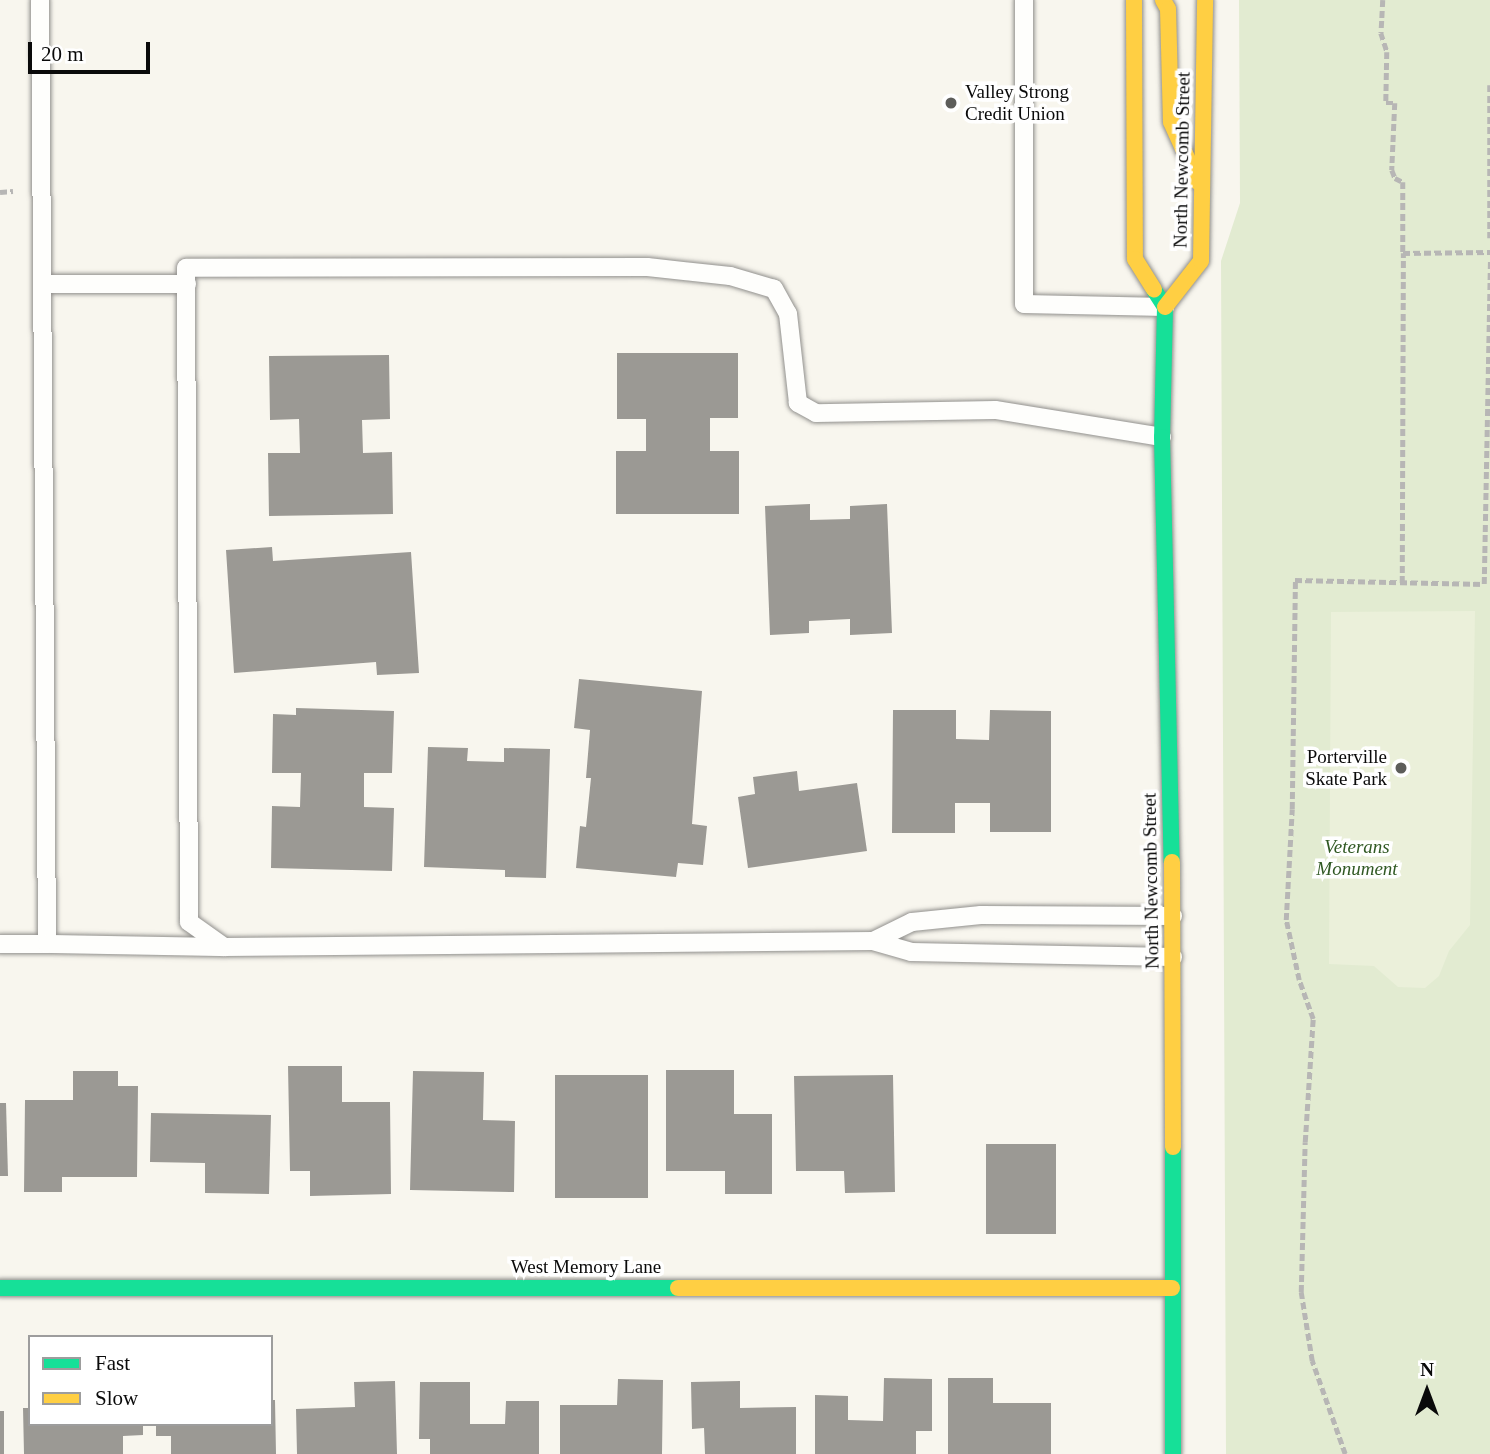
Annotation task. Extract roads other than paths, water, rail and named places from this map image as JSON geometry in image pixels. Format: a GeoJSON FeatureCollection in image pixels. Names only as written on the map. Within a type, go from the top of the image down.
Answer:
{"type":"FeatureCollection","features":[{"type":"Feature","properties":{"kind":"main road"},"geometry":{"type":"LineString","coordinates":[[1134,0],[1135,259],[1164,307]]}},
{"type":"Feature","properties":{"kind":"main road"},"geometry":{"type":"LineString","coordinates":[[1163,0],[1168,9],[1171,122],[1203,193]]}},
{"type":"Feature","properties":{"kind":"main road","name":"North Newcomb Street"},"geometry":{"type":"LineString","coordinates":[[1173,1454],[1173,916],[1162,437],[1164,307],[1201,261],[1205,0]]}},
{"type":"Feature","properties":{"kind":"main road","name":"West Memory Lane"},"geometry":{"type":"LineString","coordinates":[[0,1288],[1172,1288]]}},
{"type":"Feature","properties":{"kind":"lane"},"geometry":{"type":"LineString","coordinates":[[40,0],[47,944]]}},
{"type":"Feature","properties":{"kind":"lane"},"geometry":{"type":"LineString","coordinates":[[1024,0],[1024,304],[1164,307]]}},
{"type":"Feature","properties":{"kind":"lane"},"geometry":{"type":"LineString","coordinates":[[224,947],[189,922],[186,268],[647,267],[730,276],[774,289],[788,313],[798,404],[816,413],[995,410],[1162,437]]}},
{"type":"Feature","properties":{"kind":"lane"},"geometry":{"type":"LineString","coordinates":[[44,284],[187,284]]}},
{"type":"Feature","properties":{"kind":"lane"},"geometry":{"type":"LineString","coordinates":[[873,941],[912,922],[981,915],[1173,916]]}},
{"type":"Feature","properties":{"kind":"lane"},"geometry":{"type":"LineString","coordinates":[[0,944],[224,947],[873,941],[911,952],[1173,957]]}},
{"type":"Feature","properties":{"kind":"place","name":"Valley Strong Credit Union"},"geometry":{"type":"Point","coordinates":[951,103]}},
{"type":"Feature","properties":{"kind":"place","name":"Porterville Skate Park"},"geometry":{"type":"Point","coordinates":[1401,768]}},
{"type":"Feature","properties":{"kind":"park label","name":"Veterans Monument"},"geometry":{"type":"Point","coordinates":[1357,858]}}]}
